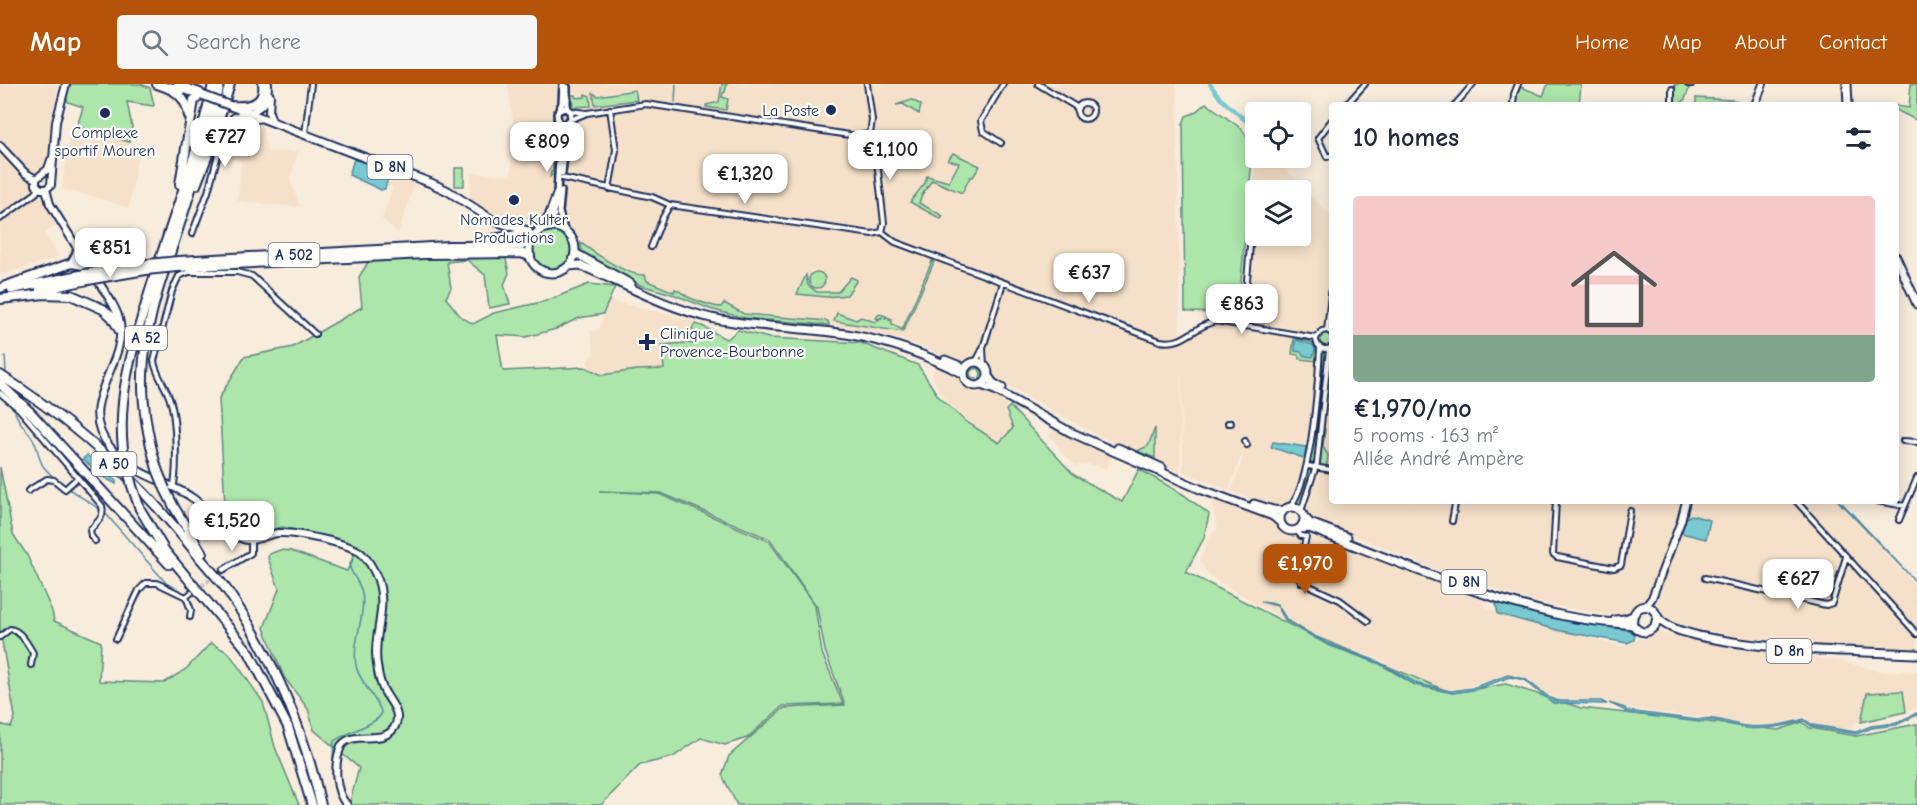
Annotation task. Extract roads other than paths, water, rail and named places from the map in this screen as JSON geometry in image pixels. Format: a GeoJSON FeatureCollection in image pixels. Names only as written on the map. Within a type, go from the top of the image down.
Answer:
{"type":"FeatureCollection","features":[{"type":"Feature","properties":{"kind":"highway"},"geometry":{"type":"LineString","coordinates":[[157,84],[181,94],[188,106],[190,122]]}},
{"type":"Feature","properties":{"kind":"highway","name":"A 52"},"geometry":{"type":"LineString","coordinates":[[212,570],[174,507],[169,489],[157,469],[149,442],[143,405],[144,354],[153,305],[213,84]]}},
{"type":"Feature","properties":{"kind":"highway","name":"A 52"},"geometry":{"type":"LineString","coordinates":[[191,589],[140,509],[123,449],[121,420],[127,370],[220,84]]}},
{"type":"Feature","properties":{"kind":"highway"},"geometry":{"type":"LineString","coordinates":[[180,210],[209,152],[230,84]]}},
{"type":"Feature","properties":{"kind":"highway"},"geometry":{"type":"LineString","coordinates":[[231,106],[243,107],[257,103],[263,95],[263,84]]}},
{"type":"Feature","properties":{"kind":"highway"},"geometry":{"type":"LineString","coordinates":[[180,210],[194,100],[202,95]]}},
{"type":"Feature","properties":{"kind":"highway"},"geometry":{"type":"LineString","coordinates":[[209,152],[234,118],[249,113]]}},
{"type":"Feature","properties":{"kind":"highway"},"geometry":{"type":"LineString","coordinates":[[542,228],[549,218],[558,193]]}},
{"type":"Feature","properties":{"kind":"highway"},"geometry":{"type":"LineString","coordinates":[[449,246],[510,238],[523,234]]}},
{"type":"Feature","properties":{"kind":"highway","name":"A 502"},"geometry":{"type":"LineString","coordinates":[[0,290],[178,264],[449,246],[522,245],[531,241]]}},
{"type":"Feature","properties":{"kind":"highway"},"geometry":{"type":"LineString","coordinates":[[72,263],[78,249]]}},
{"type":"Feature","properties":{"kind":"highway","name":"A 502"},"geometry":{"type":"LineString","coordinates":[[178,264],[480,252],[521,253],[530,256]]}},
{"type":"Feature","properties":{"kind":"highway"},"geometry":{"type":"LineString","coordinates":[[0,290],[72,263],[89,266]]}},
{"type":"Feature","properties":{"kind":"highway","name":"A 502"},"geometry":{"type":"LineString","coordinates":[[0,299],[86,277]]}},
{"type":"Feature","properties":{"kind":"highway"},"geometry":{"type":"LineString","coordinates":[[0,299],[59,293],[79,297],[103,309],[112,317],[120,331]]}},
{"type":"Feature","properties":{"kind":"highway"},"geometry":{"type":"LineString","coordinates":[[103,309],[112,304]]}},
{"type":"Feature","properties":{"kind":"highway","name":"A 50"},"geometry":{"type":"LineString","coordinates":[[0,375],[40,403],[119,469],[161,511],[212,570],[229,593],[274,671],[299,729],[321,805]]}},
{"type":"Feature","properties":{"kind":"highway","name":"A 50"},"geometry":{"type":"LineString","coordinates":[[0,384],[30,412],[191,589],[230,627],[249,652],[288,727],[312,805]]}},
{"type":"Feature","properties":{"kind":"main road"},"geometry":{"type":"LineString","coordinates":[[36,179],[38,175],[44,173],[51,160],[52,129],[64,84]]}},
{"type":"Feature","properties":{"kind":"main road"},"geometry":{"type":"LineString","coordinates":[[43,189],[51,185],[56,122],[64,84]]}},
{"type":"Feature","properties":{"kind":"main road","name":"D 8N"},"geometry":{"type":"LineString","coordinates":[[164,84],[197,96],[202,95]]}},
{"type":"Feature","properties":{"kind":"main road","name":"D 8N"},"geometry":{"type":"LineString","coordinates":[[177,84],[431,183],[502,224],[528,231],[531,241]]}},
{"type":"Feature","properties":{"kind":"main road"},"geometry":{"type":"LineString","coordinates":[[249,113],[262,106],[270,84]]}},
{"type":"Feature","properties":{"kind":"main road"},"geometry":{"type":"LineString","coordinates":[[270,84],[269,112],[272,121]]}},
{"type":"Feature","properties":{"kind":"main road"},"geometry":{"type":"LineString","coordinates":[[1756,102],[1763,84]]}},
{"type":"Feature","properties":{"kind":"main road"},"geometry":{"type":"LineString","coordinates":[[1847,84],[1848,102]]}},
{"type":"Feature","properties":{"kind":"main road"},"geometry":{"type":"LineString","coordinates":[[262,106],[262,118]]}},
{"type":"Feature","properties":{"kind":"main road"},"geometry":{"type":"LineString","coordinates":[[262,118],[269,112]]}},
{"type":"Feature","properties":{"kind":"main road"},"geometry":{"type":"LineString","coordinates":[[0,146],[25,173],[36,179],[36,183],[43,189],[118,316],[120,331],[117,354],[99,395],[97,407],[100,431],[109,446],[124,461],[145,476],[200,504],[228,532],[242,539],[251,540],[270,534],[289,533],[346,545],[365,557],[377,578],[381,591],[382,618],[376,645],[377,665],[382,687],[396,711],[396,724],[390,732],[384,735],[354,738],[341,746],[338,756],[338,788],[347,805]]}},
{"type":"Feature","properties":{"kind":"main road"},"geometry":{"type":"LineString","coordinates":[[44,173],[51,178]]}},
{"type":"Feature","properties":{"kind":"main road","name":"D 8N"},"geometry":{"type":"LineString","coordinates":[[502,224],[542,228]]}},
{"type":"Feature","properties":{"kind":"main road"},"geometry":{"type":"LineString","coordinates":[[542,228],[564,230],[574,242],[575,253],[569,266],[561,272],[546,273],[536,267],[530,256],[531,241],[542,228]]}},
{"type":"Feature","properties":{"kind":"main road"},"geometry":{"type":"LineString","coordinates":[[575,253],[635,287],[663,299],[737,319],[870,335],[908,345],[965,371]]}},
{"type":"Feature","properties":{"kind":"main road"},"geometry":{"type":"LineString","coordinates":[[569,266],[580,265],[662,303],[710,318],[763,327],[851,335],[911,351],[965,371]]}},
{"type":"Feature","properties":{"kind":"main road"},"geometry":{"type":"LineString","coordinates":[[1899,265],[1917,304]]}},
{"type":"Feature","properties":{"kind":"main road"},"geometry":{"type":"LineString","coordinates":[[976,362],[984,365],[993,383],[1065,424],[1186,479],[1273,510],[1295,508],[1302,514],[1303,524],[1298,530],[1286,530],[1273,516],[1175,479],[1070,432],[995,390],[981,385],[974,386],[968,383],[965,371],[970,363],[976,362]]}},
{"type":"Feature","properties":{"kind":"main road"},"geometry":{"type":"LineString","coordinates":[[981,385],[988,376]]}},
{"type":"Feature","properties":{"kind":"main road"},"geometry":{"type":"LineString","coordinates":[[1648,608],[1685,504]]}},
{"type":"Feature","properties":{"kind":"main road"},"geometry":{"type":"LineString","coordinates":[[1280,522],[1286,509]]}},
{"type":"Feature","properties":{"kind":"main road","name":"D 8N"},"geometry":{"type":"LineString","coordinates":[[1302,514],[1310,523],[1499,594],[1580,615],[1614,620],[1633,616]]}},
{"type":"Feature","properties":{"kind":"main road","name":"D 8n"},"geometry":{"type":"LineString","coordinates":[[1298,530],[1309,528],[1476,591],[1528,607],[1581,619],[1633,625]]}},
{"type":"Feature","properties":{"kind":"main road"},"geometry":{"type":"LineString","coordinates":[[1648,608],[1657,616],[1655,626],[1643,632],[1633,625],[1633,616],[1637,609],[1648,608]]}},
{"type":"Feature","properties":{"kind":"main road","name":"D 8n"},"geometry":{"type":"LineString","coordinates":[[1657,616],[1674,628],[1702,637],[1785,649],[1866,654]]}},
{"type":"Feature","properties":{"kind":"main road","name":"D 8n"},"geometry":{"type":"LineString","coordinates":[[1655,626],[1664,626],[1693,637],[1761,648],[1917,656]]}},
{"type":"Feature","properties":{"kind":"street"},"geometry":{"type":"LineString","coordinates":[[305,135],[311,84]]}},
{"type":"Feature","properties":{"kind":"street"},"geometry":{"type":"LineString","coordinates":[[558,193],[559,121],[557,114],[562,103],[565,84]]}},
{"type":"Feature","properties":{"kind":"street"},"geometry":{"type":"LineString","coordinates":[[564,230],[559,212],[565,139],[572,116],[565,84]]}},
{"type":"Feature","properties":{"kind":"street"},"geometry":{"type":"LineString","coordinates":[[867,84],[872,120],[870,134],[874,144],[884,223],[882,232]]}},
{"type":"Feature","properties":{"kind":"street"},"geometry":{"type":"LineString","coordinates":[[1001,143],[983,131],[981,121],[1003,84]]}},
{"type":"Feature","properties":{"kind":"street"},"geometry":{"type":"LineString","coordinates":[[1038,84],[1078,108]]}},
{"type":"Feature","properties":{"kind":"street"},"geometry":{"type":"LineString","coordinates":[[1349,102],[1365,84]]}},
{"type":"Feature","properties":{"kind":"street"},"geometry":{"type":"LineString","coordinates":[[1458,102],[1473,84]]}},
{"type":"Feature","properties":{"kind":"street"},"geometry":{"type":"LineString","coordinates":[[1513,102],[1518,84]]}},
{"type":"Feature","properties":{"kind":"street"},"geometry":{"type":"LineString","coordinates":[[1672,89],[1672,102]]}},
{"type":"Feature","properties":{"kind":"street"},"geometry":{"type":"LineString","coordinates":[[1085,103],[1092,107],[1092,115],[1086,118],[1078,115],[1078,108],[1085,103]]}},
{"type":"Feature","properties":{"kind":"street"},"geometry":{"type":"LineString","coordinates":[[559,121],[564,123],[586,113],[646,104],[856,136],[870,134]]}},
{"type":"Feature","properties":{"kind":"street"},"geometry":{"type":"LineString","coordinates":[[609,189],[616,150],[610,109]]}},
{"type":"Feature","properties":{"kind":"street"},"geometry":{"type":"LineString","coordinates":[[560,110],[586,113]]}},
{"type":"Feature","properties":{"kind":"street"},"geometry":{"type":"LineString","coordinates":[[192,234],[208,192],[219,151],[238,125],[262,118]]}},
{"type":"Feature","properties":{"kind":"street"},"geometry":{"type":"LineString","coordinates":[[1086,118],[1087,126]]}},
{"type":"Feature","properties":{"kind":"street"},"geometry":{"type":"LineString","coordinates":[[1329,124],[1318,138],[1327,157],[1329,156]]}},
{"type":"Feature","properties":{"kind":"street"},"geometry":{"type":"LineString","coordinates":[[562,178],[652,197],[670,205],[872,234],[882,232],[895,242],[1160,341],[1173,343],[1183,339],[1205,323],[1216,321],[1316,338]]}},
{"type":"Feature","properties":{"kind":"street"},"geometry":{"type":"LineString","coordinates":[[0,219],[43,189]]}},
{"type":"Feature","properties":{"kind":"street"},"geometry":{"type":"LineString","coordinates":[[651,247],[670,205]]}},
{"type":"Feature","properties":{"kind":"street"},"geometry":{"type":"LineString","coordinates":[[1243,325],[1250,246]]}},
{"type":"Feature","properties":{"kind":"street"},"geometry":{"type":"LineString","coordinates":[[169,489],[176,476],[172,406],[154,361],[172,291],[179,276],[189,272],[237,272],[252,276],[315,334]]}},
{"type":"Feature","properties":{"kind":"street"},"geometry":{"type":"LineString","coordinates":[[976,362],[983,348],[1003,283]]}},
{"type":"Feature","properties":{"kind":"street"},"geometry":{"type":"LineString","coordinates":[[1286,509],[1294,502],[1308,466],[1320,348],[1316,343],[1316,338],[1320,332],[1327,330],[1329,313]]}},
{"type":"Feature","properties":{"kind":"street"},"geometry":{"type":"LineString","coordinates":[[983,348],[984,365]]}},
{"type":"Feature","properties":{"kind":"street"},"geometry":{"type":"LineString","coordinates":[[1320,348],[1329,348]]}},
{"type":"Feature","properties":{"kind":"street"},"geometry":{"type":"LineString","coordinates":[[1302,514],[1316,467],[1329,356]]}},
{"type":"Feature","properties":{"kind":"street"},"geometry":{"type":"LineString","coordinates":[[0,393],[19,409],[102,506],[104,512],[102,517],[90,530],[95,541]]}},
{"type":"Feature","properties":{"kind":"street"},"geometry":{"type":"LineString","coordinates":[[1904,441],[1917,442]]}},
{"type":"Feature","properties":{"kind":"street"},"geometry":{"type":"LineString","coordinates":[[1308,466],[1329,469]]}},
{"type":"Feature","properties":{"kind":"street"},"geometry":{"type":"LineString","coordinates":[[28,491],[49,478],[63,488],[77,478]]}},
{"type":"Feature","properties":{"kind":"street"},"geometry":{"type":"LineString","coordinates":[[1899,520],[1917,478]]}},
{"type":"Feature","properties":{"kind":"street"},"geometry":{"type":"LineString","coordinates":[[1452,522],[1455,504]]}},
{"type":"Feature","properties":{"kind":"street"},"geometry":{"type":"LineString","coordinates":[[1556,504],[1553,554],[1557,557],[1614,568],[1621,565],[1630,511]]}},
{"type":"Feature","properties":{"kind":"street"},"geometry":{"type":"LineString","coordinates":[[1799,504],[1917,634]]}},
{"type":"Feature","properties":{"kind":"street"},"geometry":{"type":"LineString","coordinates":[[1894,504],[1905,506]]}},
{"type":"Feature","properties":{"kind":"street"},"geometry":{"type":"LineString","coordinates":[[1298,530],[1301,536],[1306,537],[1298,575],[1300,582],[1345,603],[1368,621]]}},
{"type":"Feature","properties":{"kind":"street"},"geometry":{"type":"LineString","coordinates":[[223,570],[251,553],[251,540]]}},
{"type":"Feature","properties":{"kind":"street"},"geometry":{"type":"LineString","coordinates":[[1705,578],[1826,606],[1832,603],[1836,595],[1846,557]]}},
{"type":"Feature","properties":{"kind":"street"},"geometry":{"type":"LineString","coordinates":[[116,639],[143,584],[157,583],[186,597],[191,610],[190,617]]}},
{"type":"Feature","properties":{"kind":"street"},"geometry":{"type":"LineString","coordinates":[[186,597],[191,589]]}},
{"type":"Feature","properties":{"kind":"street"},"geometry":{"type":"LineString","coordinates":[[0,637],[10,629],[14,629],[33,653],[31,665]]}},
{"type":"Feature","properties":{"kind":"water"},"geometry":{"type":"Polygon","coordinates":[[[354,159],[390,172],[385,189],[381,190],[349,175],[354,159]]]}},
{"type":"Feature","properties":{"kind":"water"},"geometry":{"type":"Polygon","coordinates":[[[1297,340],[1313,345],[1315,350],[1313,357],[1295,351],[1297,340]]]}},
{"type":"Feature","properties":{"kind":"water"},"geometry":{"type":"Polygon","coordinates":[[[1273,442],[1306,447],[1305,457],[1271,447],[1273,442]]]}},
{"type":"Feature","properties":{"kind":"water"},"geometry":{"type":"Polygon","coordinates":[[[87,455],[116,481],[116,484],[101,476],[83,459],[87,455]]]}},
{"type":"Feature","properties":{"kind":"water"},"geometry":{"type":"Polygon","coordinates":[[[1841,504],[1843,504],[1917,583],[1841,504]]]}},
{"type":"Feature","properties":{"kind":"water"},"geometry":{"type":"Polygon","coordinates":[[[1691,515],[1710,520],[1706,539],[1681,533],[1686,518],[1691,515]]]}},
{"type":"Feature","properties":{"kind":"water"},"geometry":{"type":"Polygon","coordinates":[[[1495,600],[1566,620],[1625,629],[1635,634],[1634,640],[1627,643],[1561,631],[1498,614],[1495,600]]]}},
{"type":"Feature","properties":{"kind":"water"},"geometry":{"type":"Polygon","coordinates":[[[1261,602],[1277,604],[1287,620],[1326,643],[1377,661],[1418,684],[1451,691],[1472,688],[1508,675],[1525,679],[1554,701],[1601,701],[1607,704],[1553,703],[1524,680],[1510,677],[1473,690],[1452,693],[1415,685],[1380,664],[1328,645],[1315,638],[1285,620],[1277,606],[1261,602]]]}},
{"type":"Feature","properties":{"kind":"water"},"geometry":{"type":"Polygon","coordinates":[[[1609,703],[1625,708],[1627,711],[1698,720],[1715,719],[1746,726],[1775,726],[1804,719],[1813,725],[1856,732],[1871,726],[1896,723],[1917,713],[1917,715],[1896,725],[1872,728],[1856,734],[1813,727],[1804,721],[1775,727],[1754,728],[1716,721],[1699,722],[1626,713],[1609,703]]]}},
{"type":"Feature","properties":{"kind":"waterway"},"geometry":{"type":"LineString","coordinates":[[675,102],[676,84]]}},
{"type":"Feature","properties":{"kind":"waterway"},"geometry":{"type":"LineString","coordinates":[[1210,84],[1220,98],[1245,120]]}},
{"type":"Feature","properties":{"kind":"waterway"},"geometry":{"type":"LineString","coordinates":[[5,356],[6,372]]}},
{"type":"Feature","properties":{"kind":"waterway"},"geometry":{"type":"LineString","coordinates":[[15,412],[20,423],[35,442],[43,466],[62,484],[99,509]]}},
{"type":"Feature","properties":{"kind":"waterway"},"geometry":{"type":"LineString","coordinates":[[106,514],[167,584],[174,587]]}},
{"type":"Feature","properties":{"kind":"waterway"},"geometry":{"type":"LineString","coordinates":[[265,540],[279,537],[307,540],[340,548],[354,555],[350,568],[361,590],[363,602],[356,647],[356,666],[361,679],[381,710],[381,714],[374,721],[334,741],[332,777]]}},
{"type":"Feature","properties":{"kind":"tunnel"},"geometry":{"type":"LineString","coordinates":[[197,589],[223,570]]}},
{"type":"Feature","properties":{"kind":"place","name":"La Poste"},"geometry":{"type":"Point","coordinates":[831,110]}},
{"type":"Feature","properties":{"kind":"place","name":"Complexe sportif Mouren"},"geometry":{"type":"Point","coordinates":[105,113]}},
{"type":"Feature","properties":{"kind":"place","name":"Nomades Kulter Productions"},"geometry":{"type":"Point","coordinates":[514,200]}},
{"type":"Feature","properties":{"kind":"place","name":"Clinique Provence-Bourbonne"},"geometry":{"type":"Point","coordinates":[647,342]}}]}
